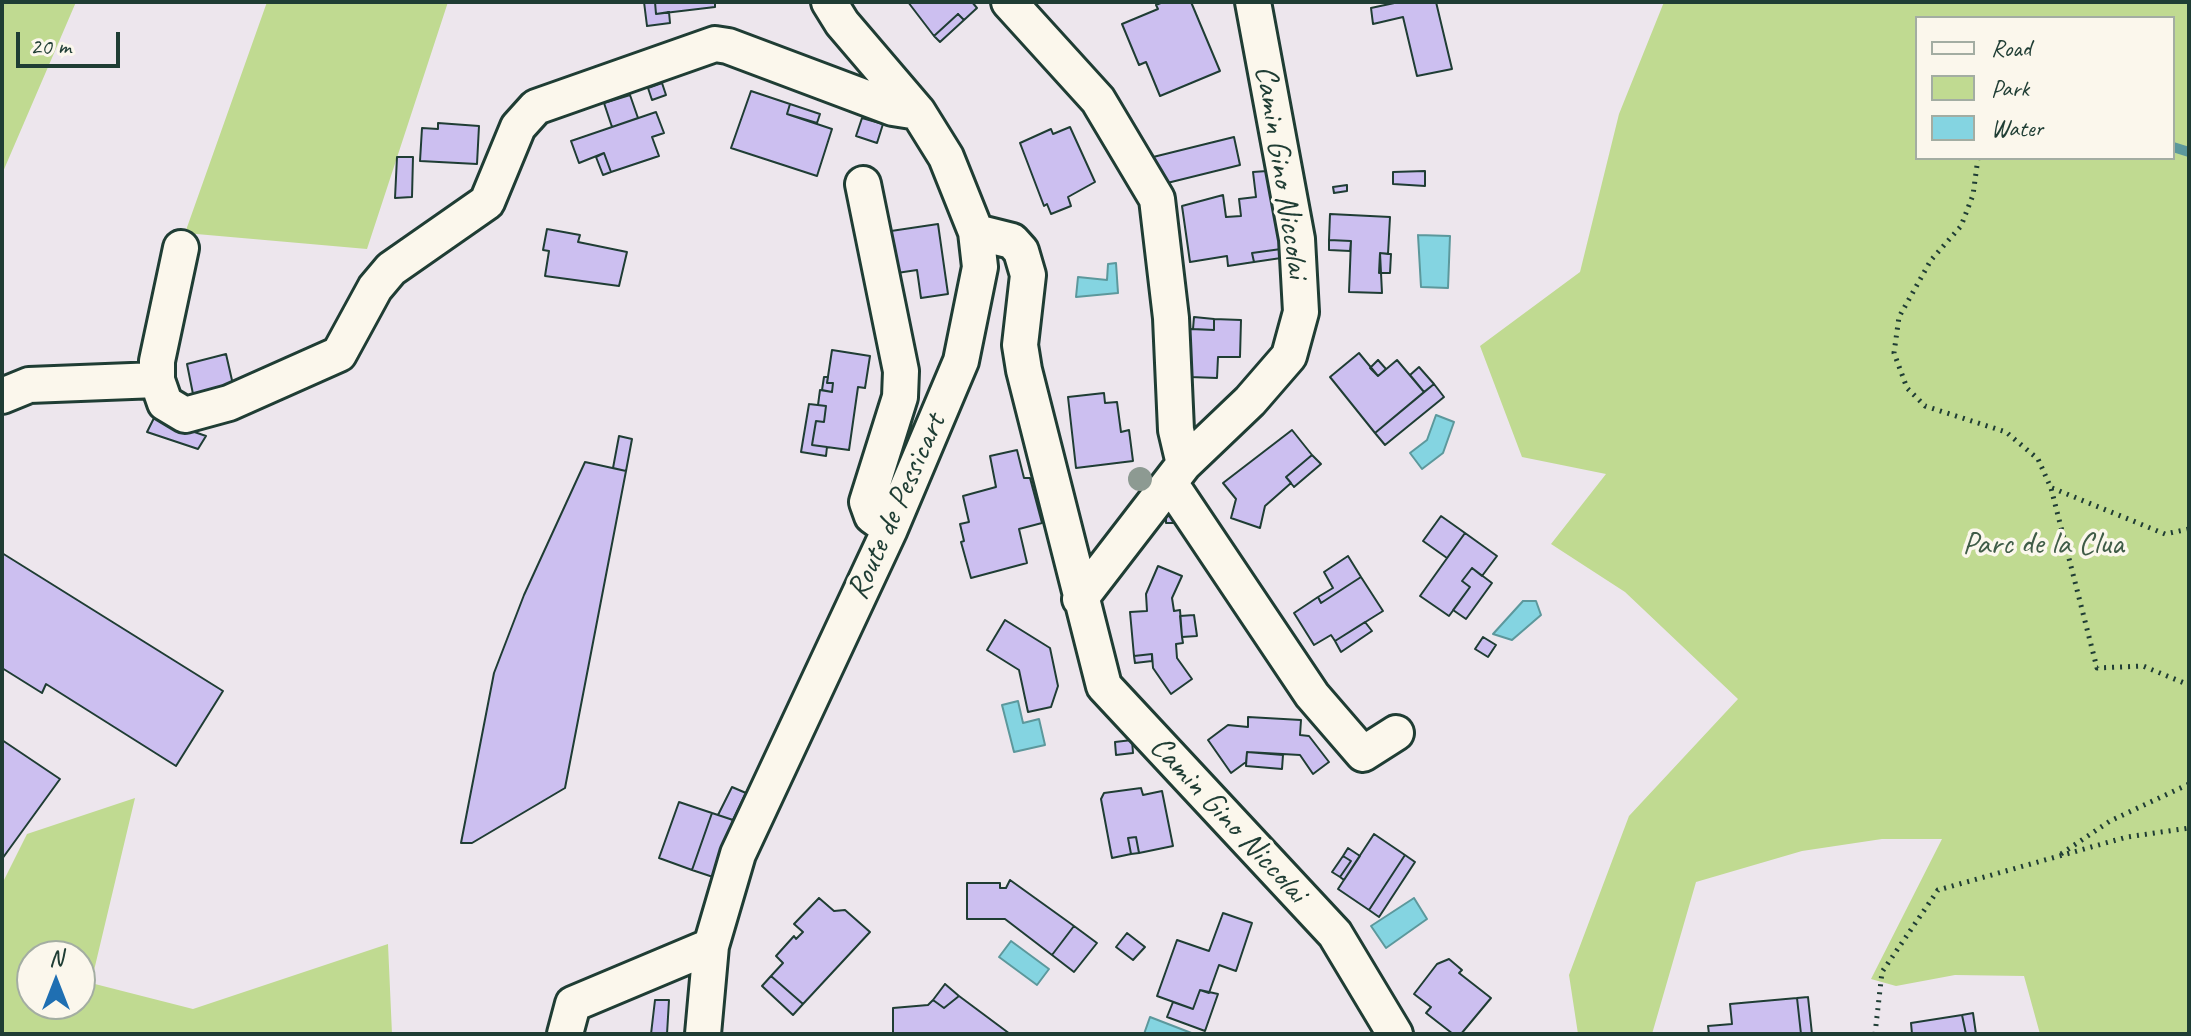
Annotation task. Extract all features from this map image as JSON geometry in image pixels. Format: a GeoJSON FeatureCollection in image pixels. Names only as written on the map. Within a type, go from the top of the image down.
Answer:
{"type":"FeatureCollection","features":[{"type":"Feature","properties":{"kind":"street","name":"Route de Pessicart"},"geometry":{"type":"LineString","coordinates":[[703,1034],[711,946],[738,854],[890,529],[961,361],[980,267],[976,232],[946,157],[918,112],[842,23],[829,2]]}},
{"type":"Feature","properties":{"kind":"street"},"geometry":{"type":"LineString","coordinates":[[1009,2],[1098,100],[1157,199],[1171,318],[1177,473],[1312,695],[1363,754],[1396,733]]}},
{"type":"Feature","properties":{"kind":"street","name":"Camin Gino Niccolai"},"geometry":{"type":"LineString","coordinates":[[1080,599],[1177,473],[1250,401],[1289,356],[1301,312],[1297,239],[1253,2]]}},
{"type":"Feature","properties":{"kind":"street"},"geometry":{"type":"LineString","coordinates":[[181,248],[157,361],[157,380],[165,403],[185,415],[229,403],[339,354],[375,288],[391,269],[487,202],[518,127],[536,107],[715,44],[728,46],[893,108],[918,112]]}},
{"type":"Feature","properties":{"kind":"street"},"geometry":{"type":"LineString","coordinates":[[863,184],[901,371],[900,397],[867,502],[872,516],[890,529]]}},
{"type":"Feature","properties":{"kind":"street","name":"Camin Gino Niccolai"},"geometry":{"type":"LineString","coordinates":[[976,232],[1012,241],[1021,251],[1028,275],[1022,358],[1104,686],[1335,934],[1395,1034]]}},
{"type":"Feature","properties":{"kind":"street"},"geometry":{"type":"LineString","coordinates":[[2,396],[29,385],[157,380]]}},
{"type":"Feature","properties":{"kind":"street"},"geometry":{"type":"LineString","coordinates":[[565,1034],[573,1004],[711,946]]}},
{"type":"Feature","properties":{"kind":"path"},"geometry":{"type":"LineString","coordinates":[[1978,160],[1973,195],[1961,226],[1931,260],[1899,317],[1894,353],[1907,388],[1925,406],[2006,432],[2038,459],[2051,488],[2097,668],[2143,666],[2189,685]]}},
{"type":"Feature","properties":{"kind":"path"},"geometry":{"type":"LineString","coordinates":[[2051,488],[2165,534],[2189,529]]}},
{"type":"Feature","properties":{"kind":"path"},"geometry":{"type":"LineString","coordinates":[[2056,857],[2110,821],[2189,784]]}},
{"type":"Feature","properties":{"kind":"path"},"geometry":{"type":"LineString","coordinates":[[1875,1034],[1882,972],[1938,890],[2127,837],[2189,828]]}},
{"type":"Feature","properties":{"kind":"green space"},"geometry":{"type":"Polygon","coordinates":[[[2,2],[76,2],[2,174],[2,2]]]}},
{"type":"Feature","properties":{"kind":"green space"},"geometry":{"type":"Polygon","coordinates":[[[267,2],[448,2],[367,249],[185,233],[267,2]]]}},
{"type":"Feature","properties":{"kind":"green space","name":"Parc de la Clua"},"geometry":{"type":"Polygon","coordinates":[[[1664,2],[2189,2],[2189,1034],[2040,1034],[2024,976],[1955,975],[1896,986],[1871,979],[1942,839],[1882,839],[1802,851],[1696,882],[1652,1034],[1578,1034],[1569,975],[1629,816],[1738,699],[1625,592],[1551,544],[1606,474],[1522,457],[1480,346],[1580,272],[1619,114],[1664,2]]]}},
{"type":"Feature","properties":{"kind":"green space"},"geometry":{"type":"Polygon","coordinates":[[[135,798],[96,962],[96,940],[16,940],[16,1020],[96,1020],[96,984],[193,1009],[388,944],[392,1034],[2,1034],[2,884],[27,834],[135,798]]]}},
{"type":"Feature","properties":{"kind":"water"},"geometry":{"type":"Polygon","coordinates":[[[1418,235],[1450,236],[1448,288],[1421,287],[1418,235]]]}},
{"type":"Feature","properties":{"kind":"water"},"geometry":{"type":"Polygon","coordinates":[[[1116,263],[1118,293],[1076,297],[1078,277],[1107,280],[1108,264],[1116,263]]]}},
{"type":"Feature","properties":{"kind":"water"},"geometry":{"type":"Polygon","coordinates":[[[1436,415],[1454,422],[1443,453],[1422,469],[1410,453],[1427,440],[1436,415]]]}},
{"type":"Feature","properties":{"kind":"water"},"geometry":{"type":"Polygon","coordinates":[[[1523,601],[1536,601],[1541,615],[1512,640],[1493,634],[1523,601]]]}},
{"type":"Feature","properties":{"kind":"water"},"geometry":{"type":"Polygon","coordinates":[[[1018,701],[1023,723],[1039,719],[1045,745],[1014,752],[1002,705],[1018,701]]]}},
{"type":"Feature","properties":{"kind":"water"},"geometry":{"type":"Polygon","coordinates":[[[1414,898],[1427,919],[1386,948],[1371,926],[1414,898]]]}},
{"type":"Feature","properties":{"kind":"water"},"geometry":{"type":"Polygon","coordinates":[[[1011,941],[1049,969],[1037,985],[999,957],[1011,941]]]}},
{"type":"Feature","properties":{"kind":"water"},"geometry":{"type":"Polygon","coordinates":[[[1150,1017],[1194,1034],[1144,1034],[1150,1017]]]}},
{"type":"Feature","properties":{"kind":"building"},"geometry":{"type":"Polygon","coordinates":[[[644,2],[655,2],[656,14],[669,12],[670,23],[647,26],[644,2]]]}},
{"type":"Feature","properties":{"kind":"building"},"geometry":{"type":"Polygon","coordinates":[[[655,2],[715,2],[715,7],[656,14],[655,2]]]}},
{"type":"Feature","properties":{"kind":"building"},"geometry":{"type":"Polygon","coordinates":[[[908,2],[972,2],[977,8],[964,20],[958,14],[934,36],[908,2]]]}},
{"type":"Feature","properties":{"kind":"building"},"geometry":{"type":"Polygon","coordinates":[[[1191,2],[1220,71],[1160,96],[1146,62],[1139,65],[1122,24],[1158,9],[1156,5],[1191,2]]]}},
{"type":"Feature","properties":{"kind":"building"},"geometry":{"type":"Polygon","coordinates":[[[1399,2],[1436,2],[1452,69],[1417,76],[1403,17],[1373,24],[1371,8],[1399,2]]]}},
{"type":"Feature","properties":{"kind":"building"},"geometry":{"type":"Polygon","coordinates":[[[958,14],[964,20],[940,42],[934,36],[958,14]]]}},
{"type":"Feature","properties":{"kind":"building"},"geometry":{"type":"Polygon","coordinates":[[[662,83],[666,95],[652,100],[648,88],[662,83]]]}},
{"type":"Feature","properties":{"kind":"building"},"geometry":{"type":"Polygon","coordinates":[[[751,91],[790,104],[787,114],[832,129],[817,176],[731,148],[751,91]]]}},
{"type":"Feature","properties":{"kind":"building"},"geometry":{"type":"Polygon","coordinates":[[[630,95],[638,118],[612,127],[604,103],[630,95]]]}},
{"type":"Feature","properties":{"kind":"building"},"geometry":{"type":"Polygon","coordinates":[[[790,104],[820,114],[817,123],[787,114],[790,104]]]}},
{"type":"Feature","properties":{"kind":"building"},"geometry":{"type":"Polygon","coordinates":[[[656,112],[664,133],[652,137],[659,156],[611,172],[604,153],[579,163],[571,141],[656,112]]]}},
{"type":"Feature","properties":{"kind":"building"},"geometry":{"type":"Polygon","coordinates":[[[862,118],[883,124],[877,143],[856,136],[862,118]]]}},
{"type":"Feature","properties":{"kind":"building"},"geometry":{"type":"Polygon","coordinates":[[[438,123],[479,126],[477,164],[420,161],[422,128],[438,129],[438,123]]]}},
{"type":"Feature","properties":{"kind":"building"},"geometry":{"type":"Polygon","coordinates":[[[1070,127],[1095,182],[1068,197],[1071,206],[1051,214],[1047,204],[1044,206],[1020,143],[1051,129],[1053,134],[1070,127]]]}},
{"type":"Feature","properties":{"kind":"building"},"geometry":{"type":"Polygon","coordinates":[[[1234,137],[1240,165],[1155,186],[1141,160],[1234,137]]]}},
{"type":"Feature","properties":{"kind":"building"},"geometry":{"type":"Polygon","coordinates":[[[604,153],[611,172],[603,175],[596,157],[604,153]]]}},
{"type":"Feature","properties":{"kind":"building"},"geometry":{"type":"Polygon","coordinates":[[[397,157],[413,157],[412,197],[395,198],[397,157]]]}},
{"type":"Feature","properties":{"kind":"building"},"geometry":{"type":"Polygon","coordinates":[[[1267,171],[1281,249],[1252,253],[1254,262],[1228,266],[1227,256],[1190,262],[1182,206],[1223,195],[1226,217],[1241,216],[1239,199],[1256,197],[1253,172],[1267,171]]]}},
{"type":"Feature","properties":{"kind":"building"},"geometry":{"type":"Polygon","coordinates":[[[1425,171],[1425,186],[1393,184],[1393,172],[1425,171]]]}},
{"type":"Feature","properties":{"kind":"building"},"geometry":{"type":"Polygon","coordinates":[[[1347,185],[1347,191],[1334,193],[1333,187],[1347,185]]]}},
{"type":"Feature","properties":{"kind":"building"},"geometry":{"type":"Polygon","coordinates":[[[1330,214],[1390,217],[1388,254],[1380,253],[1382,293],[1349,292],[1351,241],[1329,240],[1330,214]]]}},
{"type":"Feature","properties":{"kind":"building"},"geometry":{"type":"Polygon","coordinates":[[[938,224],[948,294],[921,298],[917,270],[897,273],[891,231],[938,224]]]}},
{"type":"Feature","properties":{"kind":"building"},"geometry":{"type":"Polygon","coordinates":[[[547,229],[580,235],[578,242],[627,252],[619,286],[545,276],[549,251],[543,250],[547,229]]]}},
{"type":"Feature","properties":{"kind":"building"},"geometry":{"type":"Polygon","coordinates":[[[1329,240],[1351,241],[1350,251],[1329,250],[1329,240]]]}},
{"type":"Feature","properties":{"kind":"building"},"geometry":{"type":"Polygon","coordinates":[[[1281,249],[1281,258],[1254,262],[1252,253],[1281,249]]]}},
{"type":"Feature","properties":{"kind":"building"},"geometry":{"type":"Polygon","coordinates":[[[1380,253],[1391,254],[1390,273],[1379,273],[1380,253]]]}},
{"type":"Feature","properties":{"kind":"building"},"geometry":{"type":"Polygon","coordinates":[[[1194,317],[1214,319],[1214,330],[1193,329],[1194,317]]]}},
{"type":"Feature","properties":{"kind":"building"},"geometry":{"type":"Polygon","coordinates":[[[1214,319],[1241,320],[1240,357],[1218,357],[1217,378],[1190,377],[1190,329],[1214,330],[1214,319]]]}},
{"type":"Feature","properties":{"kind":"building"},"geometry":{"type":"Polygon","coordinates":[[[832,350],[870,356],[865,388],[858,387],[849,450],[812,445],[816,421],[824,422],[826,406],[818,405],[820,390],[832,392],[833,383],[827,383],[832,350]]]}},
{"type":"Feature","properties":{"kind":"building"},"geometry":{"type":"Polygon","coordinates":[[[1359,353],[1378,376],[1397,360],[1424,392],[1375,433],[1330,377],[1359,353]]]}},
{"type":"Feature","properties":{"kind":"building"},"geometry":{"type":"Polygon","coordinates":[[[226,354],[234,389],[194,399],[187,364],[226,354]]]}},
{"type":"Feature","properties":{"kind":"building"},"geometry":{"type":"Polygon","coordinates":[[[1378,360],[1386,369],[1378,376],[1370,368],[1378,360]]]}},
{"type":"Feature","properties":{"kind":"building"},"geometry":{"type":"Polygon","coordinates":[[[1419,367],[1434,384],[1424,392],[1410,375],[1419,367]]]}},
{"type":"Feature","properties":{"kind":"building"},"geometry":{"type":"Polygon","coordinates":[[[824,377],[828,377],[827,383],[833,383],[832,392],[822,390],[824,377]]]}},
{"type":"Feature","properties":{"kind":"building"},"geometry":{"type":"Polygon","coordinates":[[[1434,384],[1444,397],[1385,445],[1375,433],[1434,384]]]}},
{"type":"Feature","properties":{"kind":"building"},"geometry":{"type":"Polygon","coordinates":[[[1104,393],[1105,403],[1117,402],[1121,432],[1129,430],[1133,461],[1076,468],[1068,397],[1104,393]]]}},
{"type":"Feature","properties":{"kind":"building"},"geometry":{"type":"Polygon","coordinates":[[[809,404],[826,406],[824,422],[816,421],[812,445],[827,447],[826,456],[801,452],[809,404]]]}},
{"type":"Feature","properties":{"kind":"building"},"geometry":{"type":"Polygon","coordinates":[[[154,418],[206,436],[198,449],[147,432],[154,418]]]}},
{"type":"Feature","properties":{"kind":"building"},"geometry":{"type":"Polygon","coordinates":[[[1292,430],[1312,455],[1286,477],[1291,483],[1265,506],[1260,528],[1231,518],[1236,499],[1223,483],[1292,430]]]}},
{"type":"Feature","properties":{"kind":"building"},"geometry":{"type":"Polygon","coordinates":[[[619,436],[632,439],[626,471],[613,468],[619,436]]]}},
{"type":"Feature","properties":{"kind":"building"},"geometry":{"type":"Polygon","coordinates":[[[1017,450],[1024,478],[1030,478],[1042,523],[1019,529],[1027,563],[971,578],[961,542],[964,541],[960,524],[969,522],[963,496],[996,487],[990,456],[1017,450]]]}},
{"type":"Feature","properties":{"kind":"building"},"geometry":{"type":"Polygon","coordinates":[[[1312,455],[1321,464],[1294,487],[1286,477],[1312,455]]]}},
{"type":"Feature","properties":{"kind":"building"},"geometry":{"type":"Polygon","coordinates":[[[585,462],[626,471],[565,788],[472,843],[461,843],[494,673],[524,595],[585,462]]]}},
{"type":"Feature","properties":{"kind":"building"},"geometry":{"type":"Polygon","coordinates":[[[1166,510],[1175,511],[1175,523],[1166,523],[1166,510]]]}},
{"type":"Feature","properties":{"kind":"building"},"geometry":{"type":"Polygon","coordinates":[[[1441,516],[1465,533],[1447,558],[1423,541],[1441,516]]]}},
{"type":"Feature","properties":{"kind":"building"},"geometry":{"type":"Polygon","coordinates":[[[1465,533],[1497,556],[1482,576],[1472,568],[1462,581],[1470,587],[1449,616],[1420,596],[1465,533]]]}},
{"type":"Feature","properties":{"kind":"building"},"geometry":{"type":"Polygon","coordinates":[[[2,553],[223,691],[176,766],[46,684],[42,693],[2,668],[2,553]]]}},
{"type":"Feature","properties":{"kind":"building"},"geometry":{"type":"Polygon","coordinates":[[[1348,556],[1361,577],[1321,603],[1318,597],[1333,588],[1324,572],[1348,556]]]}},
{"type":"Feature","properties":{"kind":"building"},"geometry":{"type":"Polygon","coordinates":[[[1158,566],[1182,576],[1172,598],[1174,611],[1180,610],[1183,643],[1176,644],[1177,658],[1192,679],[1171,694],[1153,668],[1152,654],[1134,656],[1130,612],[1147,611],[1146,594],[1158,566]]]}},
{"type":"Feature","properties":{"kind":"building"},"geometry":{"type":"Polygon","coordinates":[[[1472,568],[1492,583],[1466,619],[1453,610],[1470,587],[1462,581],[1472,568]]]}},
{"type":"Feature","properties":{"kind":"building"},"geometry":{"type":"Polygon","coordinates":[[[1361,577],[1383,611],[1335,641],[1331,635],[1314,645],[1294,613],[1318,597],[1321,603],[1361,577]]]}},
{"type":"Feature","properties":{"kind":"building"},"geometry":{"type":"Polygon","coordinates":[[[1194,615],[1197,636],[1182,637],[1180,616],[1194,615]]]}},
{"type":"Feature","properties":{"kind":"building"},"geometry":{"type":"Polygon","coordinates":[[[1005,620],[1050,648],[1058,686],[1051,707],[1028,712],[1019,670],[987,650],[1005,620]]]}},
{"type":"Feature","properties":{"kind":"building"},"geometry":{"type":"Polygon","coordinates":[[[1365,622],[1372,631],[1341,652],[1335,641],[1365,622]]]}},
{"type":"Feature","properties":{"kind":"building"},"geometry":{"type":"Polygon","coordinates":[[[1483,637],[1496,645],[1488,657],[1475,649],[1483,637]]]}},
{"type":"Feature","properties":{"kind":"building"},"geometry":{"type":"Polygon","coordinates":[[[1152,654],[1152,661],[1135,663],[1134,656],[1152,654]]]}},
{"type":"Feature","properties":{"kind":"building"},"geometry":{"type":"Polygon","coordinates":[[[1248,717],[1301,720],[1300,735],[1309,736],[1329,762],[1313,774],[1300,755],[1247,752],[1246,762],[1231,773],[1208,740],[1228,725],[1248,727],[1248,717]]]}},
{"type":"Feature","properties":{"kind":"building"},"geometry":{"type":"Polygon","coordinates":[[[2,740],[60,779],[2,859],[2,740]]]}},
{"type":"Feature","properties":{"kind":"building"},"geometry":{"type":"Polygon","coordinates":[[[1132,740],[1133,753],[1116,755],[1115,742],[1132,740]]]}},
{"type":"Feature","properties":{"kind":"building"},"geometry":{"type":"Polygon","coordinates":[[[1247,752],[1283,755],[1282,769],[1246,766],[1247,752]]]}},
{"type":"Feature","properties":{"kind":"building"},"geometry":{"type":"Polygon","coordinates":[[[732,787],[746,793],[733,820],[718,815],[732,787]]]}},
{"type":"Feature","properties":{"kind":"building"},"geometry":{"type":"Polygon","coordinates":[[[1141,788],[1143,795],[1162,791],[1173,846],[1139,853],[1136,837],[1128,838],[1131,854],[1112,858],[1101,799],[1104,793],[1141,788]]]}},
{"type":"Feature","properties":{"kind":"building"},"geometry":{"type":"Polygon","coordinates":[[[679,802],[712,813],[692,870],[659,858],[679,802]]]}},
{"type":"Feature","properties":{"kind":"building"},"geometry":{"type":"Polygon","coordinates":[[[712,813],[733,820],[713,877],[692,870],[712,813]]]}},
{"type":"Feature","properties":{"kind":"building"},"geometry":{"type":"Polygon","coordinates":[[[1374,834],[1405,855],[1369,910],[1338,889],[1374,834]]]}},
{"type":"Feature","properties":{"kind":"building"},"geometry":{"type":"Polygon","coordinates":[[[1136,837],[1139,853],[1131,854],[1128,838],[1136,837]]]}},
{"type":"Feature","properties":{"kind":"building"},"geometry":{"type":"Polygon","coordinates":[[[1348,848],[1360,856],[1344,880],[1340,877],[1351,861],[1343,856],[1348,848]]]}},
{"type":"Feature","properties":{"kind":"building"},"geometry":{"type":"Polygon","coordinates":[[[1405,855],[1415,862],[1379,917],[1369,910],[1405,855]]]}},
{"type":"Feature","properties":{"kind":"building"},"geometry":{"type":"Polygon","coordinates":[[[1343,856],[1351,861],[1340,877],[1332,872],[1343,856]]]}},
{"type":"Feature","properties":{"kind":"building"},"geometry":{"type":"Polygon","coordinates":[[[1010,880],[1074,926],[1052,955],[1005,919],[967,919],[967,883],[1000,883],[1000,888],[1006,888],[1010,880]]]}},
{"type":"Feature","properties":{"kind":"building"},"geometry":{"type":"Polygon","coordinates":[[[819,898],[834,911],[845,910],[870,932],[803,1004],[771,976],[783,963],[776,956],[794,936],[796,939],[803,932],[794,924],[819,898]]]}},
{"type":"Feature","properties":{"kind":"building"},"geometry":{"type":"Polygon","coordinates":[[[1223,913],[1252,923],[1236,971],[1219,965],[1209,993],[1200,990],[1193,1009],[1157,996],[1177,940],[1209,951],[1223,913]]]}},
{"type":"Feature","properties":{"kind":"building"},"geometry":{"type":"Polygon","coordinates":[[[1074,926],[1097,943],[1074,972],[1052,955],[1074,926]]]}},
{"type":"Feature","properties":{"kind":"building"},"geometry":{"type":"Polygon","coordinates":[[[1127,933],[1145,947],[1133,960],[1116,947],[1127,933]]]}},
{"type":"Feature","properties":{"kind":"building"},"geometry":{"type":"Polygon","coordinates":[[[1449,959],[1462,970],[1459,973],[1491,998],[1461,1034],[1453,1034],[1426,1013],[1431,1007],[1414,994],[1437,964],[1449,959]]]}},
{"type":"Feature","properties":{"kind":"building"},"geometry":{"type":"Polygon","coordinates":[[[771,976],[803,1004],[793,1015],[762,986],[771,976]]]}},
{"type":"Feature","properties":{"kind":"building"},"geometry":{"type":"Polygon","coordinates":[[[945,984],[959,996],[944,1008],[933,1000],[945,984]]]}},
{"type":"Feature","properties":{"kind":"building"},"geometry":{"type":"Polygon","coordinates":[[[1200,990],[1218,994],[1205,1031],[1167,1017],[1173,1002],[1193,1009],[1200,990]]]}},
{"type":"Feature","properties":{"kind":"building"},"geometry":{"type":"Polygon","coordinates":[[[959,996],[1010,1034],[893,1034],[893,1008],[928,1005],[933,1000],[944,1008],[959,996]]]}},
{"type":"Feature","properties":{"kind":"building"},"geometry":{"type":"Polygon","coordinates":[[[1808,997],[1812,1034],[1801,1034],[1797,998],[1808,997]]]}},
{"type":"Feature","properties":{"kind":"building"},"geometry":{"type":"Polygon","coordinates":[[[1797,998],[1801,1034],[1709,1034],[1708,1026],[1732,1024],[1730,1004],[1797,998]]]}},
{"type":"Feature","properties":{"kind":"building"},"geometry":{"type":"Polygon","coordinates":[[[655,1000],[669,1000],[667,1034],[651,1034],[655,1000]]]}},
{"type":"Feature","properties":{"kind":"building"},"geometry":{"type":"Polygon","coordinates":[[[1973,1013],[1976,1034],[1966,1034],[1962,1015],[1973,1013]]]}},
{"type":"Feature","properties":{"kind":"building"},"geometry":{"type":"Polygon","coordinates":[[[1962,1015],[1966,1034],[1912,1034],[1911,1023],[1962,1015]]]}},
{"type":"Feature","properties":{"kind":"waterway"},"geometry":{"type":"LineString","coordinates":[[2175,148],[2189,152]]}}]}
